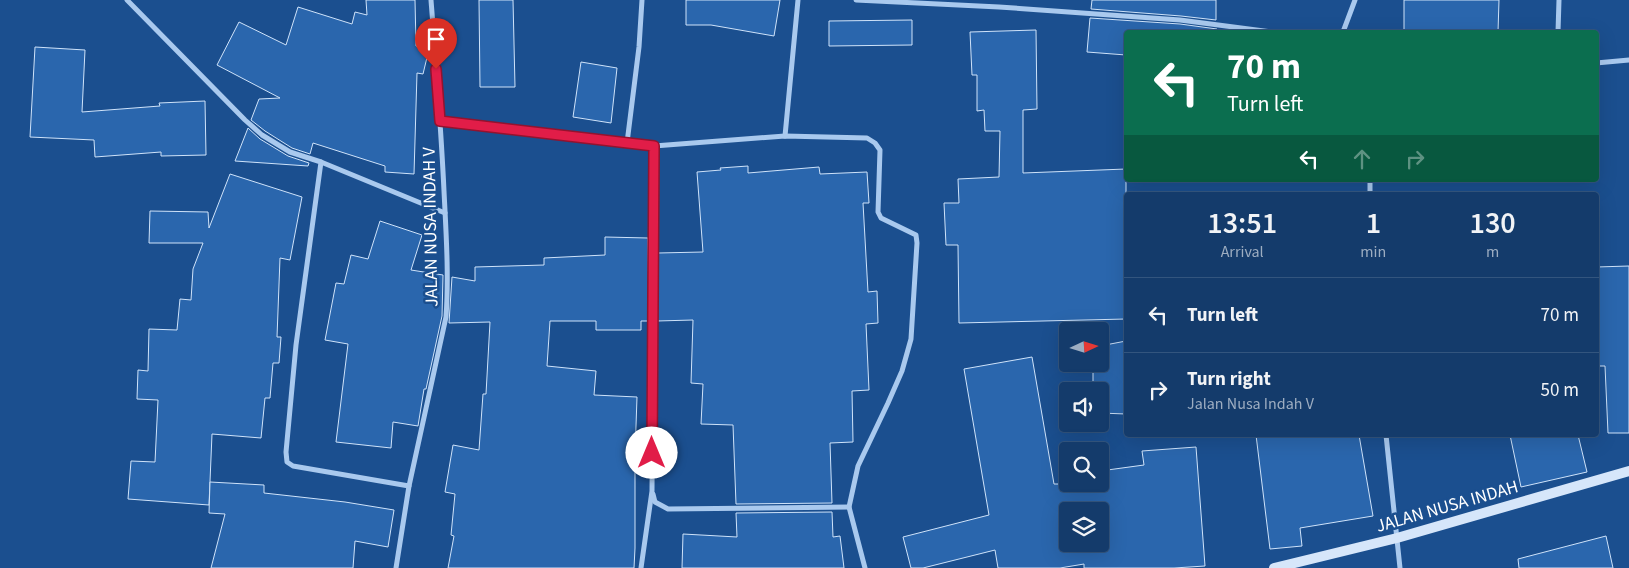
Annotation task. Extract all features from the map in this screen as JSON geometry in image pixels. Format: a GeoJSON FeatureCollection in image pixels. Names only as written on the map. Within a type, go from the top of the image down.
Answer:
{"type":"FeatureCollection","features":[{"type":"Feature","properties":{"kind":"main road","name":"JALAN NUSA INDAH"},"geometry":{"type":"LineString","coordinates":[[1274,568],[1397,538],[1629,471]]}},
{"type":"Feature","properties":{"kind":"street"},"geometry":{"type":"LineString","coordinates":[[126,0],[256,130],[290,152],[321,162],[445,213]]}},
{"type":"Feature","properties":{"kind":"street","name":"JALAN NUSA INDAH V"},"geometry":{"type":"LineString","coordinates":[[396,568],[409,486],[446,317],[445,213],[431,0]]}},
{"type":"Feature","properties":{"kind":"street"},"geometry":{"type":"LineString","coordinates":[[627,143],[639,47],[642,0]]}},
{"type":"Feature","properties":{"kind":"street"},"geometry":{"type":"LineString","coordinates":[[785,136],[798,0]]}},
{"type":"Feature","properties":{"kind":"street"},"geometry":{"type":"LineString","coordinates":[[856,0],[999,7],[1180,20],[1257,30]]}},
{"type":"Feature","properties":{"kind":"street"},"geometry":{"type":"LineString","coordinates":[[1344,30],[1354,0]]}},
{"type":"Feature","properties":{"kind":"street"},"geometry":{"type":"LineString","coordinates":[[1558,0],[1558,30]]}},
{"type":"Feature","properties":{"kind":"street"},"geometry":{"type":"LineString","coordinates":[[1599,63],[1629,60]]}},
{"type":"Feature","properties":{"kind":"street"},"geometry":{"type":"LineString","coordinates":[[440,121],[654,146],[785,136],[867,138],[875,143],[880,150],[878,212],[881,218],[916,236],[917,243],[912,339],[899,379],[858,466],[849,506],[865,568]]}},
{"type":"Feature","properties":{"kind":"street"},"geometry":{"type":"LineString","coordinates":[[641,568],[652,491],[654,146]]}},
{"type":"Feature","properties":{"kind":"street"},"geometry":{"type":"LineString","coordinates":[[321,162],[296,345],[286,452],[287,462],[293,466],[409,486]]}},
{"type":"Feature","properties":{"kind":"street"},"geometry":{"type":"LineString","coordinates":[[1386,437],[1400,568]]}},
{"type":"Feature","properties":{"kind":"street"},"geometry":{"type":"LineString","coordinates":[[652,491],[655,502],[668,509],[849,506]]}},
{"type":"Feature","properties":{"kind":"building"},"geometry":{"type":"Polygon","coordinates":[[[366,0],[415,0],[416,46],[429,49],[423,74],[417,73],[414,174],[385,172],[385,166],[313,143],[310,154],[292,148],[251,120],[259,99],[280,98],[217,65],[239,22],[286,45],[298,7],[352,24],[355,12],[367,15],[366,0]]]}},
{"type":"Feature","properties":{"kind":"building"},"geometry":{"type":"Polygon","coordinates":[[[479,0],[513,0],[515,87],[480,87],[479,0]]]}},
{"type":"Feature","properties":{"kind":"building"},"geometry":{"type":"Polygon","coordinates":[[[686,0],[780,0],[774,36],[711,25],[686,25],[686,0]]]}},
{"type":"Feature","properties":{"kind":"building"},"geometry":{"type":"Polygon","coordinates":[[[1092,0],[1216,0],[1216,20],[1091,9],[1092,0]]]}},
{"type":"Feature","properties":{"kind":"building"},"geometry":{"type":"Polygon","coordinates":[[[1404,0],[1499,0],[1498,30],[1404,30],[1404,0]]]}},
{"type":"Feature","properties":{"kind":"building"},"geometry":{"type":"Polygon","coordinates":[[[1090,18],[1180,24],[1217,29],[1124,30],[1124,55],[1087,52],[1090,18]]]}},
{"type":"Feature","properties":{"kind":"building"},"geometry":{"type":"Polygon","coordinates":[[[912,20],[912,45],[829,46],[829,21],[912,20]]]}},
{"type":"Feature","properties":{"kind":"building"},"geometry":{"type":"Polygon","coordinates":[[[1036,30],[1037,109],[1023,110],[1023,173],[1124,169],[1126,192],[1124,192],[1124,319],[959,323],[958,245],[946,245],[944,203],[959,203],[958,179],[999,177],[1000,131],[985,131],[984,110],[977,111],[977,75],[972,75],[970,32],[1036,30]]]}},
{"type":"Feature","properties":{"kind":"building"},"geometry":{"type":"Polygon","coordinates":[[[35,47],[85,50],[82,112],[160,106],[159,103],[205,101],[206,155],[161,156],[161,152],[95,157],[94,140],[30,137],[35,47]]]}},
{"type":"Feature","properties":{"kind":"building"},"geometry":{"type":"Polygon","coordinates":[[[581,62],[617,68],[611,123],[573,117],[581,62]]]}},
{"type":"Feature","properties":{"kind":"building"},"geometry":{"type":"Polygon","coordinates":[[[248,128],[260,139],[288,156],[309,163],[308,166],[235,161],[248,128]]]}},
{"type":"Feature","properties":{"kind":"building"},"geometry":{"type":"Polygon","coordinates":[[[748,166],[748,173],[819,167],[820,174],[867,172],[869,203],[863,203],[868,292],[877,291],[878,323],[866,324],[869,390],[852,391],[853,442],[830,443],[832,503],[736,504],[733,425],[701,424],[703,384],[691,383],[693,320],[657,321],[658,253],[703,252],[697,172],[748,166]]]}},
{"type":"Feature","properties":{"kind":"building"},"geometry":{"type":"Polygon","coordinates":[[[230,174],[302,197],[290,260],[280,258],[277,337],[281,337],[279,363],[273,363],[270,398],[265,398],[261,438],[212,434],[209,505],[128,499],[131,461],[155,462],[158,400],[137,399],[138,370],[148,371],[149,329],[177,330],[180,299],[191,300],[193,269],[203,243],[149,243],[150,211],[208,212],[209,228],[230,174]]]}},
{"type":"Feature","properties":{"kind":"building"},"geometry":{"type":"Polygon","coordinates":[[[380,221],[422,235],[411,270],[443,275],[442,316],[426,389],[424,389],[418,426],[393,422],[391,448],[336,442],[348,344],[325,340],[336,283],[344,284],[351,255],[368,259],[380,221]]]}},
{"type":"Feature","properties":{"kind":"building"},"geometry":{"type":"Polygon","coordinates":[[[605,237],[648,238],[649,321],[641,321],[641,330],[596,330],[596,321],[550,321],[547,366],[596,371],[594,395],[637,397],[634,568],[448,568],[454,536],[451,535],[455,494],[445,492],[453,445],[479,450],[483,394],[486,394],[490,322],[449,323],[452,277],[475,281],[475,267],[544,265],[544,258],[605,255],[605,237]]]}},
{"type":"Feature","properties":{"kind":"building"},"geometry":{"type":"Polygon","coordinates":[[[1629,266],[1629,433],[1608,433],[1605,366],[1599,366],[1599,267],[1629,266]]]}},
{"type":"Feature","properties":{"kind":"building"},"geometry":{"type":"Polygon","coordinates":[[[1124,341],[1124,414],[1109,413],[1109,382],[1093,382],[1093,372],[1109,372],[1109,344],[1124,341]]]}},
{"type":"Feature","properties":{"kind":"building"},"geometry":{"type":"Polygon","coordinates":[[[1032,357],[1054,484],[1059,484],[1059,492],[1109,492],[1109,470],[1144,465],[1142,451],[1196,447],[1205,566],[1084,568],[1084,564],[1060,568],[998,568],[995,550],[923,568],[911,568],[903,537],[989,515],[964,369],[1032,357]]]}},
{"type":"Feature","properties":{"kind":"building"},"geometry":{"type":"Polygon","coordinates":[[[1256,437],[1359,437],[1373,516],[1300,528],[1302,546],[1270,549],[1256,437]]]}},
{"type":"Feature","properties":{"kind":"building"},"geometry":{"type":"Polygon","coordinates":[[[1510,437],[1578,437],[1587,472],[1521,487],[1510,437]]]}},
{"type":"Feature","properties":{"kind":"building"},"geometry":{"type":"Polygon","coordinates":[[[210,482],[264,485],[264,493],[345,502],[394,510],[388,547],[355,541],[353,568],[211,568],[225,514],[209,513],[210,482]]]}},
{"type":"Feature","properties":{"kind":"building"},"geometry":{"type":"Polygon","coordinates":[[[832,512],[833,537],[840,536],[844,568],[682,568],[683,534],[737,537],[736,513],[832,512]]]}},
{"type":"Feature","properties":{"kind":"building"},"geometry":{"type":"Polygon","coordinates":[[[1606,536],[1613,568],[1519,568],[1518,559],[1606,536]]]}},
{"type":"Feature","properties":{"kind":"route"},"geometry":{"type":"LineString","coordinates":[[436,69],[440,121],[654,146],[652,453]]}}]}
